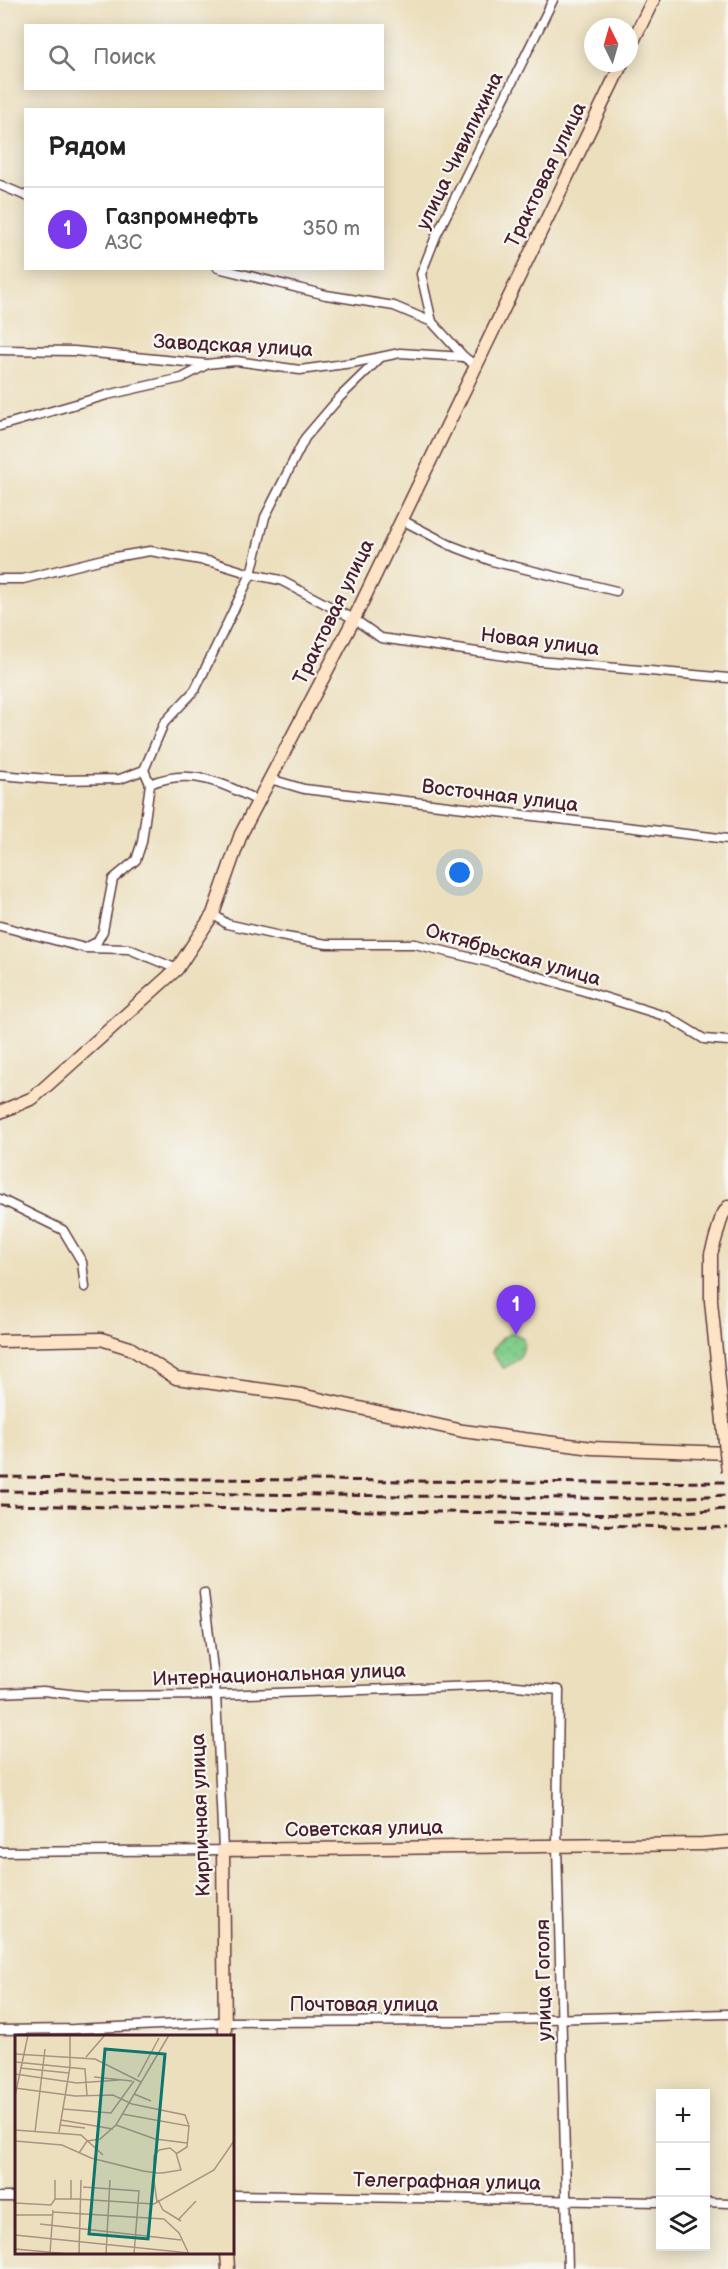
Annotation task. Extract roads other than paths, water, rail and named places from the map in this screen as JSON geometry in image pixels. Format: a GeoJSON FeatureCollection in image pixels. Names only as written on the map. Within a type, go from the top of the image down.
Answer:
{"type":"FeatureCollection","features":[{"type":"Feature","properties":{"kind":"street","name":"улица Чивилихина"},"geometry":{"type":"LineString","coordinates":[[432,322],[421,274],[436,236],[553,0]]}},
{"type":"Feature","properties":{"kind":"street"},"geometry":{"type":"LineString","coordinates":[[638,31],[653,0]]}},
{"type":"Feature","properties":{"kind":"street","name":"Трактовая улица"},"geometry":{"type":"LineString","coordinates":[[0,1112],[33,1098],[177,969],[213,914],[241,834],[354,619],[618,72]]}},
{"type":"Feature","properties":{"kind":"street"},"geometry":{"type":"LineString","coordinates":[[0,185],[24,195]]}},
{"type":"Feature","properties":{"kind":"street"},"geometry":{"type":"LineString","coordinates":[[226,270],[326,295],[394,306],[432,322],[464,357],[475,365]]}},
{"type":"Feature","properties":{"kind":"street","name":"Заводская улица"},"geometry":{"type":"LineString","coordinates":[[0,350],[74,351],[206,364],[236,361],[300,370],[400,353],[464,357]]}},
{"type":"Feature","properties":{"kind":"street"},"geometry":{"type":"LineString","coordinates":[[85,948],[97,942],[103,931],[113,879],[136,860],[142,842],[150,784],[144,770],[164,723],[195,690],[251,574],[265,517],[305,438],[340,397],[380,358]]}},
{"type":"Feature","properties":{"kind":"street"},"geometry":{"type":"LineString","coordinates":[[0,426],[106,395],[182,378],[206,364]]}},
{"type":"Feature","properties":{"kind":"street"},"geometry":{"type":"LineString","coordinates":[[402,520],[450,545],[492,561],[616,591]]}},
{"type":"Feature","properties":{"kind":"street","name":"Новая улица"},"geometry":{"type":"LineString","coordinates":[[0,579],[23,579],[103,559],[150,551],[212,561],[251,574],[280,580],[354,619],[381,638],[539,661],[728,678]]}},
{"type":"Feature","properties":{"kind":"street"},"geometry":{"type":"LineString","coordinates":[[0,775],[60,780],[120,779],[144,770]]}},
{"type":"Feature","properties":{"kind":"street"},"geometry":{"type":"LineString","coordinates":[[150,784],[164,778],[184,776],[204,778],[224,783],[258,801]]}},
{"type":"Feature","properties":{"kind":"street","name":"Восточная улица"},"geometry":{"type":"LineString","coordinates":[[270,779],[304,789],[728,839]]}},
{"type":"Feature","properties":{"kind":"street","name":"Октябрьская улица"},"geometry":{"type":"LineString","coordinates":[[213,914],[227,924],[280,936],[327,944],[415,944],[477,959],[668,1017],[704,1039],[728,1041]]}},
{"type":"Feature","properties":{"kind":"street"},"geometry":{"type":"LineString","coordinates":[[0,926],[85,948],[129,949],[177,969]]}},
{"type":"Feature","properties":{"kind":"street"},"geometry":{"type":"LineString","coordinates":[[0,1199],[63,1230],[82,1262],[85,1287]]}},
{"type":"Feature","properties":{"kind":"street"},"geometry":{"type":"LineString","coordinates":[[728,1207],[722,1216],[711,1254],[711,1301],[728,1472]]}},
{"type":"Feature","properties":{"kind":"street"},"geometry":{"type":"LineString","coordinates":[[0,1341],[102,1339],[130,1348],[176,1378],[301,1395],[463,1431],[592,1448],[728,1453]]}},
{"type":"Feature","properties":{"kind":"street","name":"Кирпичная улица"},"geometry":{"type":"LineString","coordinates":[[204,1593],[216,1695],[223,1850],[225,2035]]}},
{"type":"Feature","properties":{"kind":"street","name":"Интернациональная улица"},"geometry":{"type":"LineString","coordinates":[[0,1693],[43,1691],[88,1696],[216,1695],[506,1685],[559,1690]]}},
{"type":"Feature","properties":{"kind":"street","name":"улица Гоголя"},"geometry":{"type":"LineString","coordinates":[[559,1690],[557,1846],[568,2269]]}},
{"type":"Feature","properties":{"kind":"street","name":"Советская улица"},"geometry":{"type":"LineString","coordinates":[[0,1852],[703,1845],[728,1842]]}},
{"type":"Feature","properties":{"kind":"street","name":"Почтовая улица"},"geometry":{"type":"LineString","coordinates":[[0,2030],[225,2022],[728,2014]]}},
{"type":"Feature","properties":{"kind":"street","name":"Телеграфная улица"},"geometry":{"type":"LineString","coordinates":[[234,2195],[656,2202]]}},
{"type":"Feature","properties":{"kind":"street"},"geometry":{"type":"LineString","coordinates":[[710,2202],[728,2203]]}},
{"type":"Feature","properties":{"kind":"street"},"geometry":{"type":"LineString","coordinates":[[227,2254],[228,2269]]}},
{"type":"Feature","properties":{"kind":"railway"},"geometry":{"type":"LineString","coordinates":[[0,1477],[611,1483],[728,1482]]}},
{"type":"Feature","properties":{"kind":"railway"},"geometry":{"type":"LineString","coordinates":[[0,1491],[646,1499],[728,1495]]}},
{"type":"Feature","properties":{"kind":"railway"},"geometry":{"type":"LineString","coordinates":[[0,1505],[633,1515],[728,1509]]}},
{"type":"Feature","properties":{"kind":"railway"},"geometry":{"type":"LineString","coordinates":[[496,1523],[728,1528]]}},
{"type":"Feature","properties":{"kind":"place","name":"Газпромнефть"},"geometry":{"type":"Point","coordinates":[516,1335]}}]}
